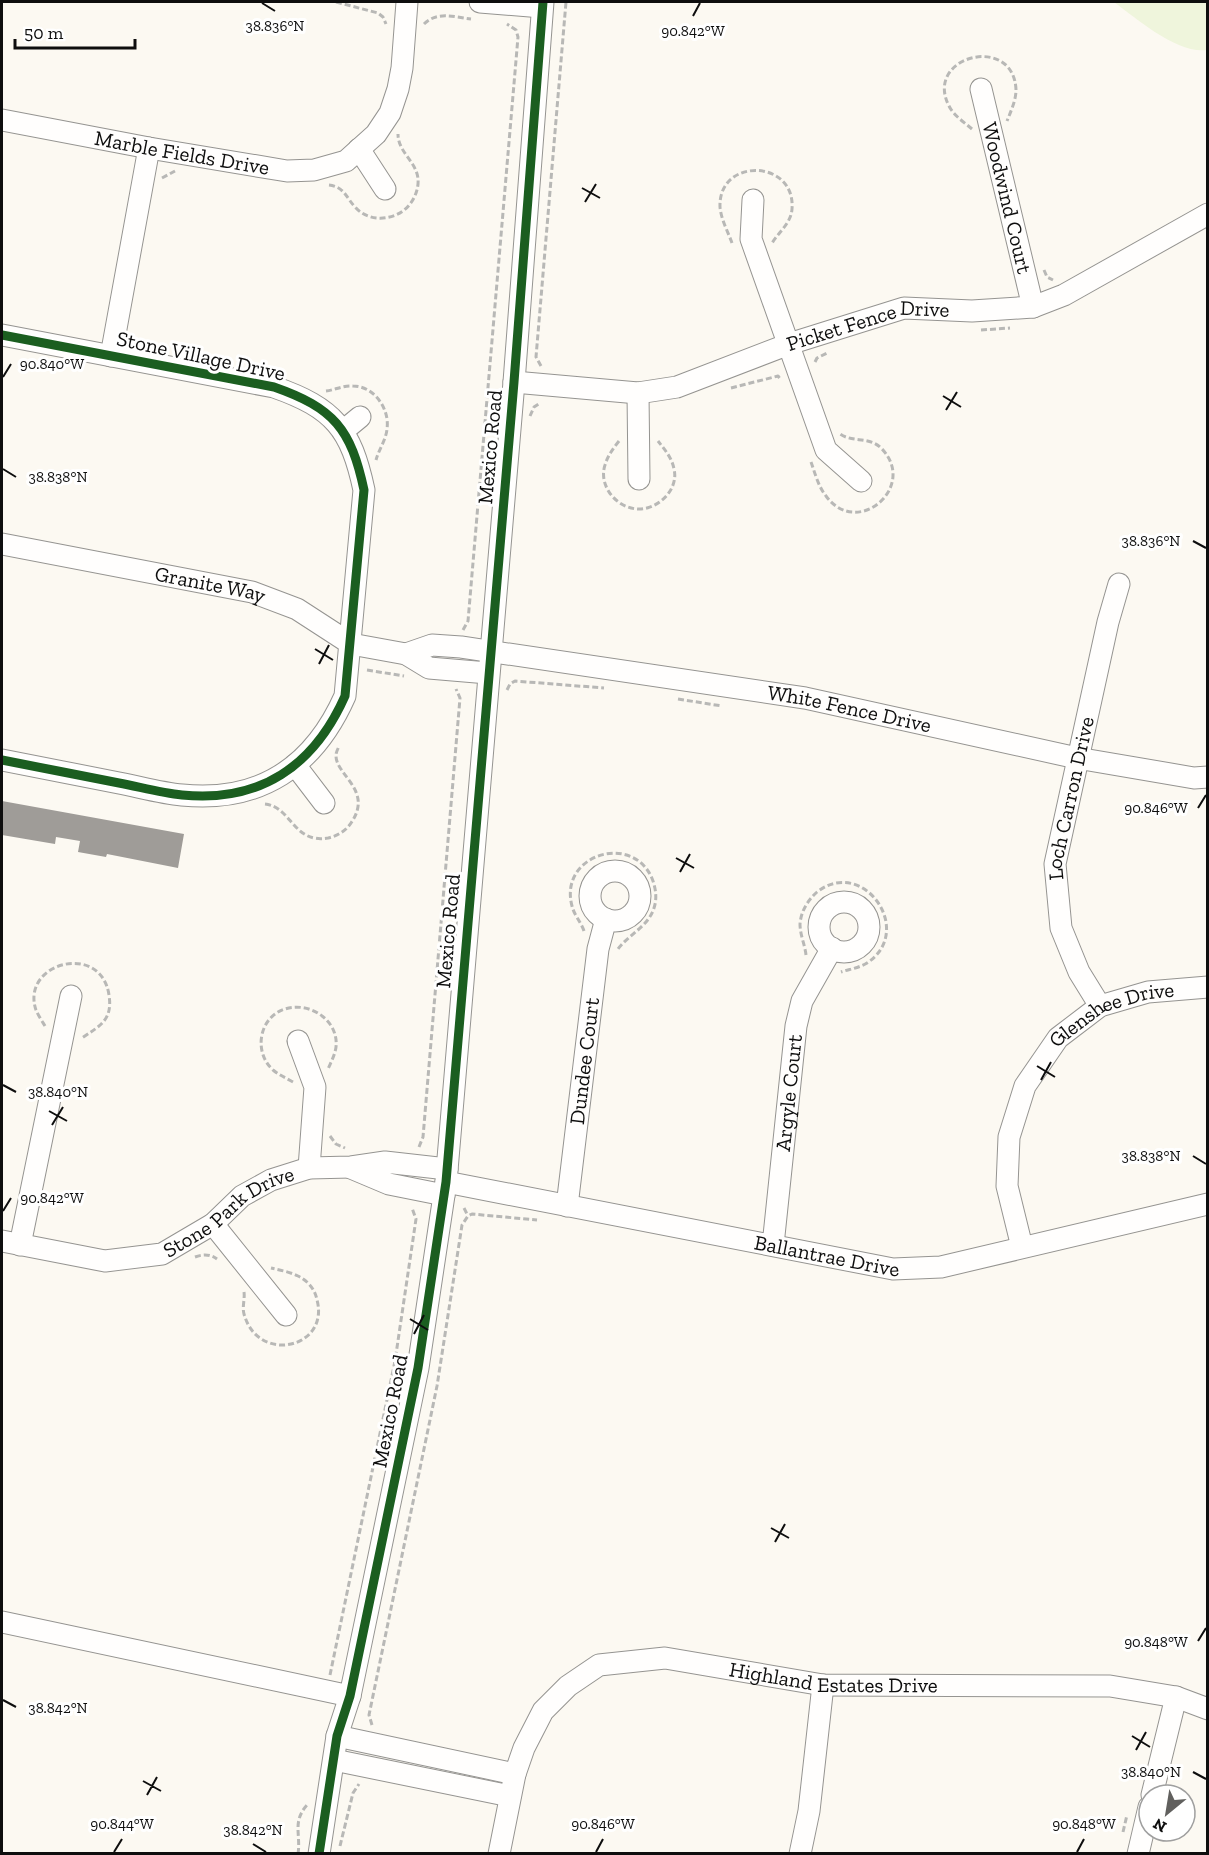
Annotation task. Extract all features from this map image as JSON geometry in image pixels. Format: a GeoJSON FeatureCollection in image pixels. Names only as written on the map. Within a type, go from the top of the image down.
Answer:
{"type":"FeatureCollection","features":[{"type":"Feature","properties":{"kind":"street","name":"Marble Fields Drive"},"geometry":{"type":"LineString","coordinates":[[2,120],[287,171],[314,170],[346,161],[376,134],[390,113],[402,68],[407,2]]}},
{"type":"Feature","properties":{"kind":"street"},"geometry":{"type":"LineString","coordinates":[[476,10],[542,4]]}},
{"type":"Feature","properties":{"kind":"street","name":"Mexico Road"},"geometry":{"type":"LineString","coordinates":[[319,1854],[337,1736],[350,1696],[418,1368],[445,1182],[514,382],[542,4]]}},
{"type":"Feature","properties":{"kind":"street","name":"Woodwind Court"},"geometry":{"type":"LineString","coordinates":[[981,89],[1034,307]]}},
{"type":"Feature","properties":{"kind":"street"},"geometry":{"type":"LineString","coordinates":[[111,356],[149,148]]}},
{"type":"Feature","properties":{"kind":"street"},"geometry":{"type":"LineString","coordinates":[[359,150],[385,189]]}},
{"type":"Feature","properties":{"kind":"street"},"geometry":{"type":"LineString","coordinates":[[753,200],[751,239],[826,450],[861,481]]}},
{"type":"Feature","properties":{"kind":"street","name":"Picket Fence Drive"},"geometry":{"type":"LineString","coordinates":[[514,382],[639,393],[677,387],[789,344],[904,308],[972,311],[1034,307],[1064,295],[1208,214]]}},
{"type":"Feature","properties":{"kind":"street","name":"Stone Village Drive"},"geometry":{"type":"LineString","coordinates":[[2,335],[274,387],[303,397],[330,415],[348,437],[357,460],[364,490],[345,696],[336,716],[322,737],[295,765],[262,785],[213,796],[181,795],[2,760]]}},
{"type":"Feature","properties":{"kind":"street"},"geometry":{"type":"LineString","coordinates":[[639,393],[639,479]]}},
{"type":"Feature","properties":{"kind":"street"},"geometry":{"type":"LineString","coordinates":[[343,431],[360,417]]}},
{"type":"Feature","properties":{"kind":"street","name":"Granite Way"},"geometry":{"type":"LineString","coordinates":[[2,544],[252,592],[297,609],[351,644],[406,654],[429,668],[488,673]]}},
{"type":"Feature","properties":{"kind":"street","name":"Loch Carron Drive"},"geometry":{"type":"LineString","coordinates":[[1100,1006],[1079,972],[1061,928],[1055,864],[1108,622],[1119,584]]}},
{"type":"Feature","properties":{"kind":"street","name":"Granite Way"},"geometry":{"type":"LineString","coordinates":[[406,654],[432,645],[461,646],[490,651]]}},
{"type":"Feature","properties":{"kind":"street","name":"White Fence Drive"},"geometry":{"type":"LineString","coordinates":[[490,651],[805,698],[1077,758],[1194,778],[1208,777]]}},
{"type":"Feature","properties":{"kind":"street"},"geometry":{"type":"LineString","coordinates":[[295,765],[324,803]]}},
{"type":"Feature","properties":{"kind":"street","name":"Dundee Court"},"geometry":{"type":"LineString","coordinates":[[567,1206],[598,949],[606,919]]}},
{"type":"Feature","properties":{"kind":"street","name":"Argyle Court"},"geometry":{"type":"LineString","coordinates":[[773,1245],[796,1026],[802,1001],[832,948]]}},
{"type":"Feature","properties":{"kind":"street","name":"Glenshee Drive"},"geometry":{"type":"LineString","coordinates":[[1023,1247],[1007,1186],[1009,1137],[1025,1086],[1058,1038],[1100,1006],[1148,992],[1208,987]]}},
{"type":"Feature","properties":{"kind":"street"},"geometry":{"type":"LineString","coordinates":[[11,1243],[71,996]]}},
{"type":"Feature","properties":{"kind":"street"},"geometry":{"type":"LineString","coordinates":[[298,1041],[315,1087],[309,1168]]}},
{"type":"Feature","properties":{"kind":"street","name":"Stone Park Drive"},"geometry":{"type":"LineString","coordinates":[[11,1243],[105,1261],[162,1254],[213,1224],[242,1196],[271,1179],[353,1158],[389,1184],[445,1182]]}},
{"type":"Feature","properties":{"kind":"street","name":"Ballantrae Drive"},"geometry":{"type":"LineString","coordinates":[[445,1182],[893,1269],[941,1267],[1208,1204]]}},
{"type":"Feature","properties":{"kind":"street"},"geometry":{"type":"LineString","coordinates":[[213,1224],[286,1315]]}},
{"type":"Feature","properties":{"kind":"street"},"geometry":{"type":"LineString","coordinates":[[2,1622],[350,1696]]}},
{"type":"Feature","properties":{"kind":"street","name":"Highland Estates Drive"},"geometry":{"type":"LineString","coordinates":[[499,1854],[515,1774],[524,1748],[543,1711],[568,1686],[599,1665],[665,1658],[823,1685],[1110,1686],[1176,1697],[1208,1708]]}},
{"type":"Feature","properties":{"kind":"street"},"geometry":{"type":"LineString","coordinates":[[800,1854],[809,1811],[823,1685]]}},
{"type":"Feature","properties":{"kind":"street"},"geometry":{"type":"LineString","coordinates":[[1155,1783],[1176,1697]]}},
{"type":"Feature","properties":{"kind":"street"},"geometry":{"type":"LineString","coordinates":[[337,1736],[515,1774]]}},
{"type":"Feature","properties":{"kind":"street"},"geometry":{"type":"LineString","coordinates":[[334,1760],[510,1796]]}},
{"type":"Feature","properties":{"kind":"path"},"geometry":{"type":"LineString","coordinates":[[336,2],[378,13],[383,17],[387,28]]}},
{"type":"Feature","properties":{"kind":"path"},"geometry":{"type":"LineString","coordinates":[[548,369],[542,367],[536,357],[566,2]]}},
{"type":"Feature","properties":{"kind":"path"},"geometry":{"type":"LineString","coordinates":[[422,26],[431,18],[441,15],[476,10]]}},
{"type":"Feature","properties":{"kind":"path"},"geometry":{"type":"LineString","coordinates":[[383,17],[388,13]]}},
{"type":"Feature","properties":{"kind":"path"},"geometry":{"type":"LineString","coordinates":[[456,634],[465,627],[468,621],[518,37],[516,30],[502,22]]}},
{"type":"Feature","properties":{"kind":"path"},"geometry":{"type":"LineString","coordinates":[[975,132],[954,114],[946,99],[945,91],[946,82],[954,67],[968,58],[977,56],[993,58],[1011,74],[1016,90],[1007,127]]}},
{"type":"Feature","properties":{"kind":"path"},"geometry":{"type":"LineString","coordinates":[[325,185],[338,187],[345,192],[356,208],[372,217],[390,217],[406,209],[416,194],[418,175],[415,166],[400,148],[398,137],[400,126]]}},
{"type":"Feature","properties":{"kind":"path"},"geometry":{"type":"LineString","coordinates":[[733,247],[721,214],[721,197],[724,189],[736,176],[743,172],[760,170],[769,172],[784,182],[791,198],[791,216],[772,242],[770,252]]}},
{"type":"Feature","properties":{"kind":"path"},"geometry":{"type":"LineString","coordinates":[[159,185],[169,173],[183,171]]}},
{"type":"Feature","properties":{"kind":"path"},"geometry":{"type":"LineString","coordinates":[[1043,267],[1047,277],[1059,280]]}},
{"type":"Feature","properties":{"kind":"path"},"geometry":{"type":"LineString","coordinates":[[979,330],[1020,327]]}},
{"type":"Feature","properties":{"kind":"path"},"geometry":{"type":"LineString","coordinates":[[813,368],[817,358],[831,351]]}},
{"type":"Feature","properties":{"kind":"path"},"geometry":{"type":"LineString","coordinates":[[722,390],[767,377],[778,376],[783,382]]}},
{"type":"Feature","properties":{"kind":"path"},"geometry":{"type":"LineString","coordinates":[[323,391],[353,386],[369,391],[381,403],[388,420],[387,430],[376,461]]}},
{"type":"Feature","properties":{"kind":"path"},"geometry":{"type":"LineString","coordinates":[[528,422],[538,403],[547,403]]}},
{"type":"Feature","properties":{"kind":"path"},"geometry":{"type":"LineString","coordinates":[[810,458],[822,490],[833,504],[850,512],[859,512],[876,506],[883,500],[892,483],[893,474],[888,456],[866,439],[847,439],[837,432]]}},
{"type":"Feature","properties":{"kind":"path"},"geometry":{"type":"LineString","coordinates":[[621,435],[604,467],[605,485],[609,493],[622,505],[639,509],[662,501],[672,488],[674,480],[675,471],[672,460],[654,434]]}},
{"type":"Feature","properties":{"kind":"path"},"geometry":{"type":"LineString","coordinates":[[365,678],[368,669],[413,677]]}},
{"type":"Feature","properties":{"kind":"path"},"geometry":{"type":"LineString","coordinates":[[511,677],[513,682]]}},
{"type":"Feature","properties":{"kind":"path"},"geometry":{"type":"LineString","coordinates":[[513,682],[611,689]]}},
{"type":"Feature","properties":{"kind":"path"},"geometry":{"type":"LineString","coordinates":[[507,695],[510,684],[513,682]]}},
{"type":"Feature","properties":{"kind":"path"},"geometry":{"type":"LineString","coordinates":[[415,1151],[421,1145],[423,1137],[460,698],[454,687]]}},
{"type":"Feature","properties":{"kind":"path"},"geometry":{"type":"LineString","coordinates":[[669,698],[726,706]]}},
{"type":"Feature","properties":{"kind":"path"},"geometry":{"type":"LineString","coordinates":[[256,806],[271,805],[280,810],[298,831],[314,838],[331,837],[346,829],[355,815],[357,798],[352,782],[339,764],[336,755],[341,741]]}},
{"type":"Feature","properties":{"kind":"path"},"geometry":{"type":"LineString","coordinates":[[804,961],[806,955],[800,922],[802,913],[812,896],[820,890],[839,884],[849,884],[867,890],[881,904],[885,914],[884,942],[873,958],[865,964],[842,971],[834,977]]}},
{"type":"Feature","properties":{"kind":"path"},"geometry":{"type":"LineString","coordinates":[[296,1084],[267,1064],[261,1048],[266,1024],[271,1017],[286,1008],[311,1009],[326,1019],[331,1026],[336,1048],[328,1070],[329,1078]]}},
{"type":"Feature","properties":{"kind":"path"},"geometry":{"type":"LineString","coordinates":[[329,1133],[336,1144],[344,1147],[353,1158]]}},
{"type":"Feature","properties":{"kind":"path"},"geometry":{"type":"LineString","coordinates":[[327,1691],[395,1361],[417,1219],[412,1208],[406,1203]]}},
{"type":"Feature","properties":{"kind":"path"},"geometry":{"type":"LineString","coordinates":[[464,1208],[468,1216]]}},
{"type":"Feature","properties":{"kind":"path"},"geometry":{"type":"LineString","coordinates":[[378,1729],[369,1721],[369,1715],[436,1386],[462,1225],[468,1216],[478,1214]]}},
{"type":"Feature","properties":{"kind":"path"},"geometry":{"type":"LineString","coordinates":[[191,1259],[202,1255],[212,1256],[222,1263]]}},
{"type":"Feature","properties":{"kind":"path"},"geometry":{"type":"LineString","coordinates":[[244,1289],[244,1314],[255,1335],[281,1346],[290,1345],[307,1337],[319,1314],[319,1305],[313,1289],[308,1282],[297,1275],[267,1266]]}},
{"type":"Feature","properties":{"kind":"path"},"geometry":{"type":"LineString","coordinates":[[338,1854],[353,1793],[362,1783]]}},
{"type":"Feature","properties":{"kind":"path"},"geometry":{"type":"LineString","coordinates":[[298,1854],[297,1835],[300,1813],[308,1804]]}},
{"type":"Feature","properties":{"kind":"green space"},"geometry":{"type":"Polygon","coordinates":[[[1114,2],[1207,2],[1207,50],[1195,50],[1170,41],[1114,2]]]}},
{"type":"Feature","properties":{"kind":"building"},"geometry":{"type":"Polygon","coordinates":[[[2,801],[184,834],[178,868],[107,854],[106,857],[78,852],[80,841],[56,837],[55,844],[2,835],[2,801]]]}},
{"type":"Feature","properties":{"kind":"cycle path"},"geometry":{"type":"LineString","coordinates":[[319,1854],[337,1736],[350,1696],[418,1368],[446,1182],[514,382],[543,2]]}},
{"type":"Feature","properties":{"kind":"cycle path"},"geometry":{"type":"LineString","coordinates":[[2,335],[274,387],[295,395],[312,403],[325,413],[346,436],[353,451],[364,490],[345,696],[332,721],[317,742],[281,775],[260,786],[236,793],[210,796],[182,795],[2,760]]}}]}
